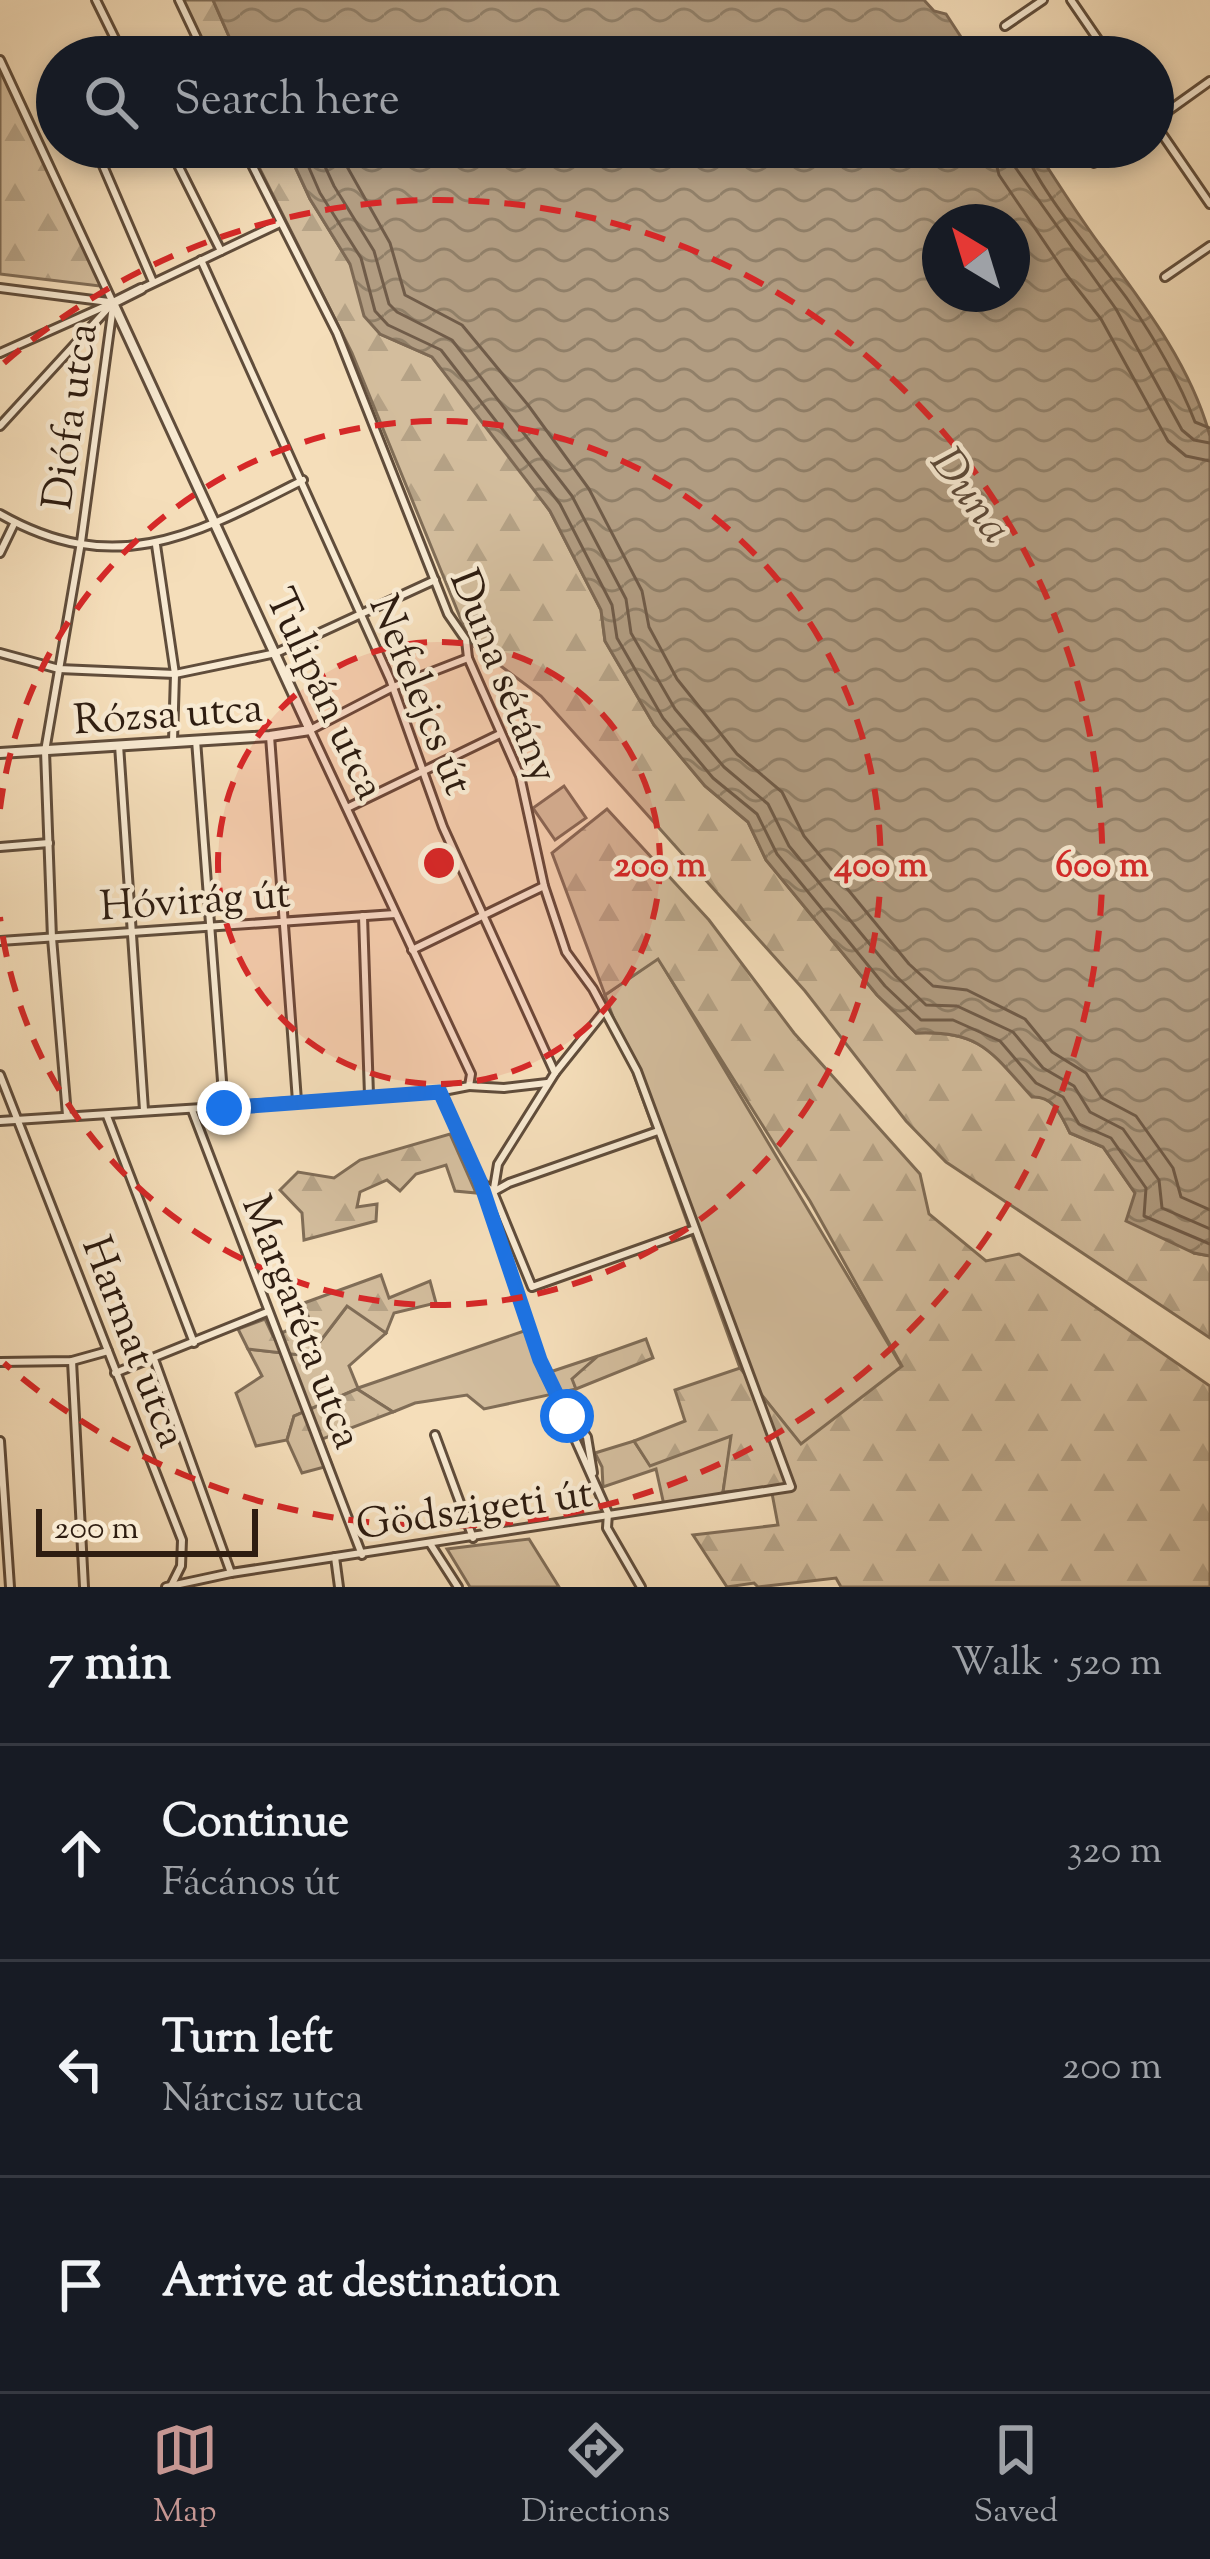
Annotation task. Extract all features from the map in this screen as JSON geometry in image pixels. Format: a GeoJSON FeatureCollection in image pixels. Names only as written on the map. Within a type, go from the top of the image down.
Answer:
{"type":"FeatureCollection","features":[{"type":"Feature","properties":{"kind":"street"},"geometry":{"type":"LineString","coordinates":[[96,0],[114,36]]}},
{"type":"Feature","properties":{"kind":"street"},"geometry":{"type":"LineString","coordinates":[[178,0],[196,36]]}},
{"type":"Feature","properties":{"kind":"street"},"geometry":{"type":"LineString","coordinates":[[1005,26],[1043,0]]}},
{"type":"Feature","properties":{"kind":"street"},"geometry":{"type":"LineString","coordinates":[[1071,0],[1096,36]]}},
{"type":"Feature","properties":{"kind":"street"},"geometry":{"type":"LineString","coordinates":[[0,60],[36,137]]}},
{"type":"Feature","properties":{"kind":"street"},"geometry":{"type":"LineString","coordinates":[[1174,106],[1210,81]]}},
{"type":"Feature","properties":{"kind":"street"},"geometry":{"type":"LineString","coordinates":[[1174,152],[1210,204]]}},
{"type":"Feature","properties":{"kind":"street"},"geometry":{"type":"LineString","coordinates":[[50,168],[113,303]]}},
{"type":"Feature","properties":{"kind":"street"},"geometry":{"type":"LineString","coordinates":[[104,168],[153,282]]}},
{"type":"Feature","properties":{"kind":"street"},"geometry":{"type":"LineString","coordinates":[[180,168],[221,251]]}},
{"type":"Feature","properties":{"kind":"street","name":"Duna sétány"},"geometry":{"type":"LineString","coordinates":[[253,168],[337,333],[448,614],[466,640],[469,658],[520,776],[544,886],[566,952],[593,989],[637,1071],[791,1487]]}},
{"type":"Feature","properties":{"kind":"street"},"geometry":{"type":"LineString","coordinates":[[0,353],[278,224]]}},
{"type":"Feature","properties":{"kind":"street"},"geometry":{"type":"LineString","coordinates":[[1165,277],[1210,246]]}},
{"type":"Feature","properties":{"kind":"street","name":"Nefelejcs út"},"geometry":{"type":"LineString","coordinates":[[201,260],[303,480],[393,687],[443,827],[555,1072]]}},
{"type":"Feature","properties":{"kind":"street"},"geometry":{"type":"LineString","coordinates":[[0,288],[113,303]]}},
{"type":"Feature","properties":{"kind":"street"},"geometry":{"type":"LineString","coordinates":[[0,427],[113,303]]}},
{"type":"Feature","properties":{"kind":"street","name":"Tulipán utca"},"geometry":{"type":"LineString","coordinates":[[113,303],[471,1074],[469,1086]]}},
{"type":"Feature","properties":{"kind":"street","name":"Diófa utca"},"geometry":{"type":"LineString","coordinates":[[67,1117],[52,938],[45,751],[81,542],[113,303]]}},
{"type":"Feature","properties":{"kind":"street"},"geometry":{"type":"LineString","coordinates":[[0,514],[43,536],[156,545],[216,524],[303,480]]}},
{"type":"Feature","properties":{"kind":"street"},"geometry":{"type":"LineString","coordinates":[[0,553],[15,523]]}},
{"type":"Feature","properties":{"kind":"street"},"geometry":{"type":"LineString","coordinates":[[156,545],[175,674],[173,741]]}},
{"type":"Feature","properties":{"kind":"street"},"geometry":{"type":"LineString","coordinates":[[0,652],[59,670],[175,674],[276,653],[436,580]]}},
{"type":"Feature","properties":{"kind":"street","name":"Rózsa utca"},"geometry":{"type":"LineString","coordinates":[[0,753],[310,730],[393,687],[469,658]]}},
{"type":"Feature","properties":{"kind":"street"},"geometry":{"type":"LineString","coordinates":[[347,808],[500,734]]}},
{"type":"Feature","properties":{"kind":"street"},"geometry":{"type":"LineString","coordinates":[[270,736],[297,1101]]}},
{"type":"Feature","properties":{"kind":"street"},"geometry":{"type":"LineString","coordinates":[[196,740],[224,1108]]}},
{"type":"Feature","properties":{"kind":"street"},"geometry":{"type":"LineString","coordinates":[[119,745],[144,1110]]}},
{"type":"Feature","properties":{"kind":"street"},"geometry":{"type":"LineString","coordinates":[[0,848],[49,842]]}},
{"type":"Feature","properties":{"kind":"street"},"geometry":{"type":"LineString","coordinates":[[412,950],[544,886]]}},
{"type":"Feature","properties":{"kind":"street","name":"Hóvirág út"},"geometry":{"type":"LineString","coordinates":[[0,940],[394,914]]}},
{"type":"Feature","properties":{"kind":"street"},"geometry":{"type":"LineString","coordinates":[[363,916],[369,1095]]}},
{"type":"Feature","properties":{"kind":"street"},"geometry":{"type":"LineString","coordinates":[[490,1212],[498,1164],[547,1083],[603,1013]]}},
{"type":"Feature","properties":{"kind":"street","name":"Harmat utca"},"geometry":{"type":"LineString","coordinates":[[0,1075],[182,1540],[181,1566],[169,1587]]}},
{"type":"Feature","properties":{"kind":"street"},"geometry":{"type":"LineString","coordinates":[[0,1121],[547,1083]]}},
{"type":"Feature","properties":{"kind":"street"},"geometry":{"type":"LineString","coordinates":[[440,1092],[480,1181],[540,1360],[594,1479],[622,1558],[641,1587]]}},
{"type":"Feature","properties":{"kind":"street","name":"Margaréta utca"},"geometry":{"type":"LineString","coordinates":[[191,1109],[362,1555]]}},
{"type":"Feature","properties":{"kind":"street"},"geometry":{"type":"LineString","coordinates":[[107,1116],[194,1343]]}},
{"type":"Feature","properties":{"kind":"street"},"geometry":{"type":"LineString","coordinates":[[493,1192],[660,1131]]}},
{"type":"Feature","properties":{"kind":"street"},"geometry":{"type":"LineString","coordinates":[[480,1181],[493,1192],[532,1287],[695,1229]]}},
{"type":"Feature","properties":{"kind":"street"},"geometry":{"type":"LineString","coordinates":[[115,1373],[268,1312]]}},
{"type":"Feature","properties":{"kind":"street"},"geometry":{"type":"LineString","coordinates":[[0,1362],[72,1361],[108,1351]]}},
{"type":"Feature","properties":{"kind":"street"},"geometry":{"type":"LineString","coordinates":[[154,1359],[231,1574]]}},
{"type":"Feature","properties":{"kind":"street"},"geometry":{"type":"LineString","coordinates":[[72,1361],[84,1587]]}},
{"type":"Feature","properties":{"kind":"street"},"geometry":{"type":"LineString","coordinates":[[435,1435],[473,1538]]}},
{"type":"Feature","properties":{"kind":"street"},"geometry":{"type":"LineString","coordinates":[[0,1442],[10,1587]]}},
{"type":"Feature","properties":{"kind":"street","name":"Gödszigeti út"},"geometry":{"type":"LineString","coordinates":[[169,1587],[791,1487]]}},
{"type":"Feature","properties":{"kind":"street"},"geometry":{"type":"LineString","coordinates":[[431,1545],[458,1587]]}},
{"type":"Feature","properties":{"kind":"street"},"geometry":{"type":"LineString","coordinates":[[335,1557],[339,1587]]}},
{"type":"Feature","properties":{"kind":"green space"},"geometry":{"type":"Polygon","coordinates":[[[176,0],[213,0],[229,36],[194,36],[176,0]]]}},
{"type":"Feature","properties":{"kind":"green space"},"geometry":{"type":"Polygon","coordinates":[[[0,70],[36,142],[36,168],[49,168],[108,287],[0,274],[0,70]]]}},
{"type":"Feature","properties":{"kind":"green space"},"geometry":{"type":"Polygon","coordinates":[[[260,168],[296,168],[350,264],[380,334],[432,357],[550,511],[601,610],[605,641],[654,725],[705,786],[748,822],[766,860],[877,995],[916,1033],[956,1036],[983,1047],[1032,1096],[1052,1103],[1070,1133],[1103,1147],[1135,1193],[1194,1253],[1210,1256],[1210,1338],[946,1162],[906,1121],[805,991],[541,696],[471,644],[352,353],[260,168]]]}},
{"type":"Feature","properties":{"kind":"green space"},"geometry":{"type":"Polygon","coordinates":[[[564,786],[586,818],[555,840],[533,808],[564,786]]]}},
{"type":"Feature","properties":{"kind":"green space"},"geometry":{"type":"Polygon","coordinates":[[[607,809],[709,920],[794,1033],[920,1174],[929,1214],[986,1261],[1019,1254],[1210,1386],[1210,1587],[841,1587],[836,1578],[727,1587],[693,1535],[778,1525],[771,1488],[723,1492],[731,1436],[650,1466],[634,1441],[685,1421],[675,1390],[740,1368],[801,1444],[902,1366],[810,1201],[658,959],[605,995],[552,853],[607,809]]]}},
{"type":"Feature","properties":{"kind":"green space"},"geometry":{"type":"Polygon","coordinates":[[[658,958],[902,1367],[801,1445],[740,1368],[605,995],[658,958]]]}},
{"type":"Feature","properties":{"kind":"green space"},"geometry":{"type":"Polygon","coordinates":[[[450,1134],[476,1193],[455,1191],[446,1165],[416,1174],[400,1191],[387,1180],[360,1192],[357,1207],[377,1204],[376,1221],[304,1240],[302,1213],[280,1190],[298,1172],[334,1178],[360,1160],[450,1134]]]}},
{"type":"Feature","properties":{"kind":"green space"},"geometry":{"type":"Polygon","coordinates":[[[381,1275],[389,1298],[430,1281],[436,1303],[394,1313],[386,1333],[347,1306],[309,1356],[248,1349],[238,1329],[265,1319],[273,1336],[310,1322],[304,1303],[381,1275]]]}},
{"type":"Feature","properties":{"kind":"green space"},"geometry":{"type":"Polygon","coordinates":[[[348,1305],[386,1333],[349,1366],[358,1388],[527,1330],[541,1375],[598,1356],[573,1379],[576,1389],[484,1409],[467,1395],[415,1403],[393,1412],[357,1389],[294,1416],[287,1440],[256,1446],[236,1393],[262,1376],[248,1349],[309,1356],[348,1305]]]}},
{"type":"Feature","properties":{"kind":"green space"},"geometry":{"type":"Polygon","coordinates":[[[646,1339],[653,1358],[576,1389],[572,1379],[598,1356],[646,1339]]]}},
{"type":"Feature","properties":{"kind":"green space"},"geometry":{"type":"Polygon","coordinates":[[[357,1389],[393,1412],[322,1439],[332,1465],[302,1473],[287,1440],[294,1416],[357,1389]]]}},
{"type":"Feature","properties":{"kind":"green space"},"geometry":{"type":"Polygon","coordinates":[[[732,1435],[723,1492],[717,1496],[664,1505],[656,1469],[603,1487],[602,1467],[595,1453],[634,1441],[650,1465],[732,1435]]]}},
{"type":"Feature","properties":{"kind":"green space"},"geometry":{"type":"Polygon","coordinates":[[[529,1539],[559,1587],[470,1587],[447,1549],[529,1539]]]}},
{"type":"Feature","properties":{"kind":"water"},"geometry":{"type":"Polygon","coordinates":[[[213,0],[924,0],[934,11],[946,14],[960,36],[229,36],[213,0]]]}},
{"type":"Feature","properties":{"kind":"water","name":"Duna"},"geometry":{"type":"Polygon","coordinates":[[[296,168],[1048,168],[1165,338],[1191,385],[1210,436],[1210,1256],[1126,1221],[1135,1193],[1103,1147],[1070,1133],[1052,1103],[1032,1097],[983,1047],[956,1036],[916,1033],[877,995],[766,860],[748,822],[705,786],[654,725],[605,641],[601,610],[550,511],[432,357],[380,334],[364,316],[350,264],[296,168]]]}},
{"type":"Feature","properties":{"kind":"route"},"geometry":{"type":"LineString","coordinates":[[224,1108],[440,1092],[480,1181],[540,1360],[567,1416]]}}]}
